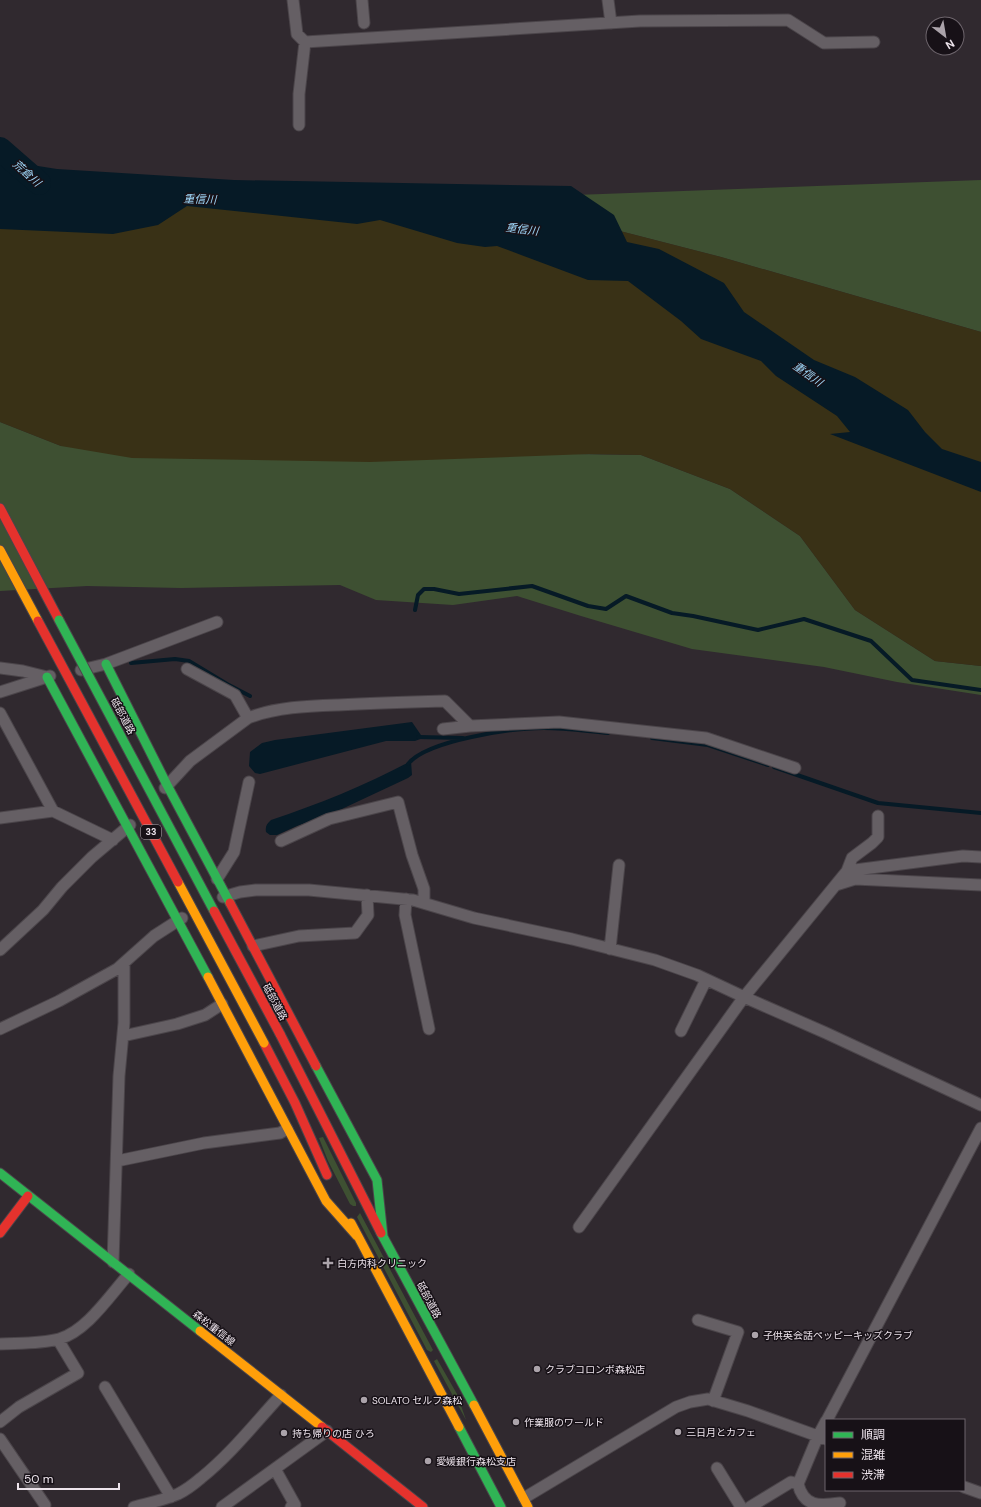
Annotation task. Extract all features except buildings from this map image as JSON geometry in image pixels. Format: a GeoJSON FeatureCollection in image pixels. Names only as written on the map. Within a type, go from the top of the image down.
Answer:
{"type":"FeatureCollection","features":[{"type":"Feature","properties":{"kind":"main road","name":"砥部道路"},"geometry":{"type":"LineString","coordinates":[[0,508],[280,1034],[383,1236],[526,1502]]}},
{"type":"Feature","properties":{"kind":"main road","name":"33"},"geometry":{"type":"LineString","coordinates":[[0,550],[264,1043],[295,1103],[330,1181]]}},
{"type":"Feature","properties":{"kind":"main road"},"geometry":{"type":"LineString","coordinates":[[106,664],[167,785],[377,1180],[383,1236]]}},
{"type":"Feature","properties":{"kind":"main road"},"geometry":{"type":"LineString","coordinates":[[47,677],[178,920],[326,1201],[357,1236]]}},
{"type":"Feature","properties":{"kind":"main road","name":"森松重信線"},"geometry":{"type":"LineString","coordinates":[[0,1173],[423,1507]]}},
{"type":"Feature","properties":{"kind":"main road"},"geometry":{"type":"LineString","coordinates":[[0,1233],[28,1196]]}},
{"type":"Feature","properties":{"kind":"main road"},"geometry":{"type":"LineString","coordinates":[[340,1201],[357,1236],[501,1507]]}},
{"type":"Feature","properties":{"kind":"main road"},"geometry":{"type":"LineString","coordinates":[[513,1504],[526,1502]]}},
{"type":"Feature","properties":{"kind":"street"},"geometry":{"type":"LineString","coordinates":[[293,0],[297,34],[305,42],[640,21],[788,20],[824,43],[874,42]]}},
{"type":"Feature","properties":{"kind":"street"},"geometry":{"type":"LineString","coordinates":[[362,0],[364,23]]}},
{"type":"Feature","properties":{"kind":"street"},"geometry":{"type":"LineString","coordinates":[[608,0],[611,23]]}},
{"type":"Feature","properties":{"kind":"street"},"geometry":{"type":"LineString","coordinates":[[299,125],[299,94],[305,42]]}},
{"type":"Feature","properties":{"kind":"street"},"geometry":{"type":"LineString","coordinates":[[0,692],[47,677],[106,664],[217,622]]}},
{"type":"Feature","properties":{"kind":"street"},"geometry":{"type":"LineString","coordinates":[[0,668],[23,670],[47,677]]}},
{"type":"Feature","properties":{"kind":"street"},"geometry":{"type":"LineString","coordinates":[[187,669],[235,696],[248,718]]}},
{"type":"Feature","properties":{"kind":"street"},"geometry":{"type":"LineString","coordinates":[[1,945],[43,910],[62,887],[92,857],[128,827],[190,761],[248,718],[258,714],[307,706],[445,701],[470,726]]}},
{"type":"Feature","properties":{"kind":"street"},"geometry":{"type":"LineString","coordinates":[[0,713],[53,811]]}},
{"type":"Feature","properties":{"kind":"street"},"geometry":{"type":"LineString","coordinates":[[444,729],[470,726],[559,722],[706,738],[795,768]]}},
{"type":"Feature","properties":{"kind":"street"},"geometry":{"type":"LineString","coordinates":[[217,880],[234,852],[249,782]]}},
{"type":"Feature","properties":{"kind":"street"},"geometry":{"type":"LineString","coordinates":[[281,840],[329,819],[398,802],[412,855],[424,889],[424,903]]}},
{"type":"Feature","properties":{"kind":"street"},"geometry":{"type":"LineString","coordinates":[[0,818],[53,811],[113,840]]}},
{"type":"Feature","properties":{"kind":"street"},"geometry":{"type":"LineString","coordinates":[[579,1227],[744,997],[847,871],[852,858],[872,843],[878,836],[878,816]]}},
{"type":"Feature","properties":{"kind":"street"},"geometry":{"type":"LineString","coordinates":[[847,871],[963,856],[981,857]]}},
{"type":"Feature","properties":{"kind":"street"},"geometry":{"type":"LineString","coordinates":[[610,949],[619,865]]}},
{"type":"Feature","properties":{"kind":"street"},"geometry":{"type":"LineString","coordinates":[[836,885],[855,879],[981,885]]}},
{"type":"Feature","properties":{"kind":"street"},"geometry":{"type":"LineString","coordinates":[[0,1029],[65,997],[124,964],[134,952],[154,936],[178,920],[226,895],[256,890],[301,890],[367,895],[406,899],[424,903],[474,918],[572,939],[655,960],[706,980],[826,1033],[981,1105]]}},
{"type":"Feature","properties":{"kind":"street"},"geometry":{"type":"LineString","coordinates":[[253,946],[299,936],[355,933],[368,915],[367,895]]}},
{"type":"Feature","properties":{"kind":"street"},"geometry":{"type":"LineString","coordinates":[[406,899],[405,915],[430,1029]]}},
{"type":"Feature","properties":{"kind":"street"},"geometry":{"type":"LineString","coordinates":[[113,1262],[124,964]]}},
{"type":"Feature","properties":{"kind":"street"},"geometry":{"type":"LineString","coordinates":[[681,1031],[706,980]]}},
{"type":"Feature","properties":{"kind":"street"},"geometry":{"type":"LineString","coordinates":[[122,1036],[184,1022],[205,1015],[222,1004]]}},
{"type":"Feature","properties":{"kind":"street"},"geometry":{"type":"LineString","coordinates":[[827,1419],[981,1128]]}},
{"type":"Feature","properties":{"kind":"street"},"geometry":{"type":"LineString","coordinates":[[117,1161],[204,1143],[280,1133],[287,1129]]}},
{"type":"Feature","properties":{"kind":"street"},"geometry":{"type":"LineString","coordinates":[[0,1344],[46,1342],[60,1339],[71,1334],[93,1315],[129,1274]]}},
{"type":"Feature","properties":{"kind":"street"},"geometry":{"type":"LineString","coordinates":[[698,1320],[738,1332],[713,1401]]}},
{"type":"Feature","properties":{"kind":"street"},"geometry":{"type":"LineString","coordinates":[[0,1422],[19,1408],[78,1373],[60,1343],[60,1339]]}},
{"type":"Feature","properties":{"kind":"street"},"geometry":{"type":"LineString","coordinates":[[105,1387],[171,1497]]}},
{"type":"Feature","properties":{"kind":"street"},"geometry":{"type":"LineString","coordinates":[[134,1507],[171,1497],[190,1487],[208,1473],[226,1455],[281,1395]]}},
{"type":"Feature","properties":{"kind":"street"},"geometry":{"type":"LineString","coordinates":[[526,1502],[676,1407],[690,1402],[708,1399],[822,1437]]}},
{"type":"Feature","properties":{"kind":"street"},"geometry":{"type":"LineString","coordinates":[[825,1425],[822,1437],[798,1484],[804,1498],[811,1506],[840,1503]]}},
{"type":"Feature","properties":{"kind":"street"},"geometry":{"type":"LineString","coordinates":[[222,1507],[327,1431]]}},
{"type":"Feature","properties":{"kind":"street"},"geometry":{"type":"LineString","coordinates":[[0,1439],[40,1504]]}},
{"type":"Feature","properties":{"kind":"street"},"geometry":{"type":"LineString","coordinates":[[717,1468],[741,1507]]}},
{"type":"Feature","properties":{"kind":"street"},"geometry":{"type":"LineString","coordinates":[[275,1469],[295,1505],[291,1507]]}},
{"type":"Feature","properties":{"kind":"street"},"geometry":{"type":"LineString","coordinates":[[750,1507],[791,1482],[798,1484]]}},
{"type":"Feature","properties":{"kind":"street"},"geometry":{"type":"LineString","coordinates":[[965,1487],[981,1493]]}},
{"type":"Feature","properties":{"kind":"green space"},"geometry":{"type":"Polygon","coordinates":[[[981,180],[981,332],[721,257],[491,198],[981,180]]]}},
{"type":"Feature","properties":{"kind":"green space"},"geometry":{"type":"Polygon","coordinates":[[[0,422],[61,446],[641,455],[730,489],[800,536],[855,610],[935,661],[981,666],[981,695],[897,682],[824,667],[692,649],[517,596],[453,605],[376,600],[340,585],[181,588],[87,586],[0,591],[0,422]]]}},
{"type":"Feature","properties":{"kind":"green space"},"geometry":{"type":"Polygon","coordinates":[[[323,1137],[356,1203],[356,1206],[350,1204],[328,1161],[319,1138],[323,1137]]]}},
{"type":"Feature","properties":{"kind":"green space"},"geometry":{"type":"Polygon","coordinates":[[[360,1213],[433,1350],[431,1352],[427,1350],[357,1217],[360,1213]]]}},
{"type":"Feature","properties":{"kind":"green space"},"geometry":{"type":"Polygon","coordinates":[[[437,1359],[457,1394],[466,1420],[434,1361],[437,1359]]]}},
{"type":"Feature","properties":{"kind":"sand"},"geometry":{"type":"Polygon","coordinates":[[[0,168],[491,198],[721,257],[981,332],[981,666],[935,661],[855,610],[800,536],[730,489],[641,455],[589,454],[370,462],[132,458],[61,446],[0,422],[0,168]]]}},
{"type":"Feature","properties":{"kind":"water","name":"重信川"},"geometry":{"type":"Polygon","coordinates":[[[0,160],[57,169],[234,180],[571,186],[614,215],[627,242],[659,249],[724,283],[744,312],[814,360],[855,377],[908,410],[925,432],[942,449],[981,462],[981,492],[830,434],[850,432],[837,416],[776,376],[761,361],[701,339],[681,321],[628,281],[588,280],[497,246],[485,247],[457,243],[380,220],[357,224],[187,206],[158,225],[113,234],[0,229],[0,160]]]}},
{"type":"Feature","properties":{"kind":"water"},"geometry":{"type":"Polygon","coordinates":[[[412,722],[423,738],[415,741],[386,741],[260,774],[255,773],[249,766],[250,752],[262,743],[412,722]]]}},
{"type":"Feature","properties":{"kind":"water"},"geometry":{"type":"Polygon","coordinates":[[[411,761],[412,775],[408,778],[329,815],[297,826],[277,835],[270,835],[266,832],[267,825],[271,820],[342,794],[411,761]]]}},
{"type":"Feature","properties":{"kind":"waterway","name":"荒倉川"},"geometry":{"type":"LineString","coordinates":[[0,149],[39,183]]}},
{"type":"Feature","properties":{"kind":"waterway"},"geometry":{"type":"LineString","coordinates":[[415,610],[418,595],[424,589],[434,589],[459,594],[532,586],[588,606],[606,609],[626,596],[672,613],[758,630],[804,619],[871,641],[912,680],[981,690]]}},
{"type":"Feature","properties":{"kind":"waterway"},"geometry":{"type":"LineString","coordinates":[[131,663],[175,659],[189,661],[250,696]]}},
{"type":"Feature","properties":{"kind":"waterway"},"geometry":{"type":"LineString","coordinates":[[408,764],[418,756],[433,748],[451,742],[492,733],[544,728],[608,733]]}},
{"type":"Feature","properties":{"kind":"waterway"},"geometry":{"type":"LineString","coordinates":[[418,737],[463,738]]}},
{"type":"Feature","properties":{"kind":"waterway"},"geometry":{"type":"LineString","coordinates":[[652,738],[708,745],[768,765]]}},
{"type":"Feature","properties":{"kind":"waterway"},"geometry":{"type":"LineString","coordinates":[[774,767],[878,803],[981,813]]}},
{"type":"Feature","properties":{"kind":"traffic: fast"},"geometry":{"type":"LineString","coordinates":[[59,620],[214,911]]}},
{"type":"Feature","properties":{"kind":"traffic: fast"},"geometry":{"type":"LineString","coordinates":[[106,664],[167,785],[230,903]]}},
{"type":"Feature","properties":{"kind":"traffic: fast"},"geometry":{"type":"LineString","coordinates":[[47,677],[208,977]]}},
{"type":"Feature","properties":{"kind":"traffic: fast"},"geometry":{"type":"LineString","coordinates":[[316,1066],[377,1180],[383,1236]]}},
{"type":"Feature","properties":{"kind":"traffic: fast"},"geometry":{"type":"LineString","coordinates":[[0,1173],[200,1331]]}},
{"type":"Feature","properties":{"kind":"traffic: fast"},"geometry":{"type":"LineString","coordinates":[[381,1233],[474,1405]]}},
{"type":"Feature","properties":{"kind":"traffic: fast"},"geometry":{"type":"LineString","coordinates":[[459,1427],[501,1507]]}},
{"type":"Feature","properties":{"kind":"traffic: slow"},"geometry":{"type":"LineString","coordinates":[[0,550],[38,621]]}},
{"type":"Feature","properties":{"kind":"traffic: slow"},"geometry":{"type":"LineString","coordinates":[[178,882],[264,1043]]}},
{"type":"Feature","properties":{"kind":"traffic: slow"},"geometry":{"type":"LineString","coordinates":[[208,977],[326,1201],[357,1236]]}},
{"type":"Feature","properties":{"kind":"traffic: slow"},"geometry":{"type":"LineString","coordinates":[[351,1223],[459,1427]]}},
{"type":"Feature","properties":{"kind":"traffic: slow"},"geometry":{"type":"LineString","coordinates":[[200,1331],[322,1427]]}},
{"type":"Feature","properties":{"kind":"traffic: slow"},"geometry":{"type":"LineString","coordinates":[[474,1405],[528,1507]]}},
{"type":"Feature","properties":{"kind":"traffic: jam"},"geometry":{"type":"LineString","coordinates":[[0,508],[59,620]]}},
{"type":"Feature","properties":{"kind":"traffic: jam"},"geometry":{"type":"LineString","coordinates":[[38,621],[178,882]]}},
{"type":"Feature","properties":{"kind":"traffic: jam"},"geometry":{"type":"LineString","coordinates":[[230,903],[316,1066]]}},
{"type":"Feature","properties":{"kind":"traffic: jam"},"geometry":{"type":"LineString","coordinates":[[214,911],[280,1034]]}},
{"type":"Feature","properties":{"kind":"traffic: jam"},"geometry":{"type":"LineString","coordinates":[[280,1034],[381,1233]]}},
{"type":"Feature","properties":{"kind":"traffic: jam"},"geometry":{"type":"LineString","coordinates":[[264,1043],[295,1103],[327,1175]]}},
{"type":"Feature","properties":{"kind":"traffic: jam"},"geometry":{"type":"LineString","coordinates":[[0,1233],[28,1196]]}},
{"type":"Feature","properties":{"kind":"traffic: jam"},"geometry":{"type":"LineString","coordinates":[[322,1427],[423,1507]]}},
{"type":"Feature","properties":{"kind":"place","name":"白方内科クリニック"},"geometry":{"type":"Point","coordinates":[328,1263]}},
{"type":"Feature","properties":{"kind":"place","name":"子供英会話ペッピーキッズクラブ"},"geometry":{"type":"Point","coordinates":[755,1335]}},
{"type":"Feature","properties":{"kind":"place","name":"クラブコロンボ森松店"},"geometry":{"type":"Point","coordinates":[537,1369]}},
{"type":"Feature","properties":{"kind":"place","name":"SOLATO セルフ森松"},"geometry":{"type":"Point","coordinates":[364,1400]}},
{"type":"Feature","properties":{"kind":"place","name":"作業服のワールド"},"geometry":{"type":"Point","coordinates":[516,1422]}},
{"type":"Feature","properties":{"kind":"place","name":"三日月とカフェ"},"geometry":{"type":"Point","coordinates":[678,1432]}},
{"type":"Feature","properties":{"kind":"place","name":"持ち帰りの店 ひろ"},"geometry":{"type":"Point","coordinates":[284,1433]}},
{"type":"Feature","properties":{"kind":"place","name":"愛媛銀行森松支店"},"geometry":{"type":"Point","coordinates":[428,1461]}}]}
